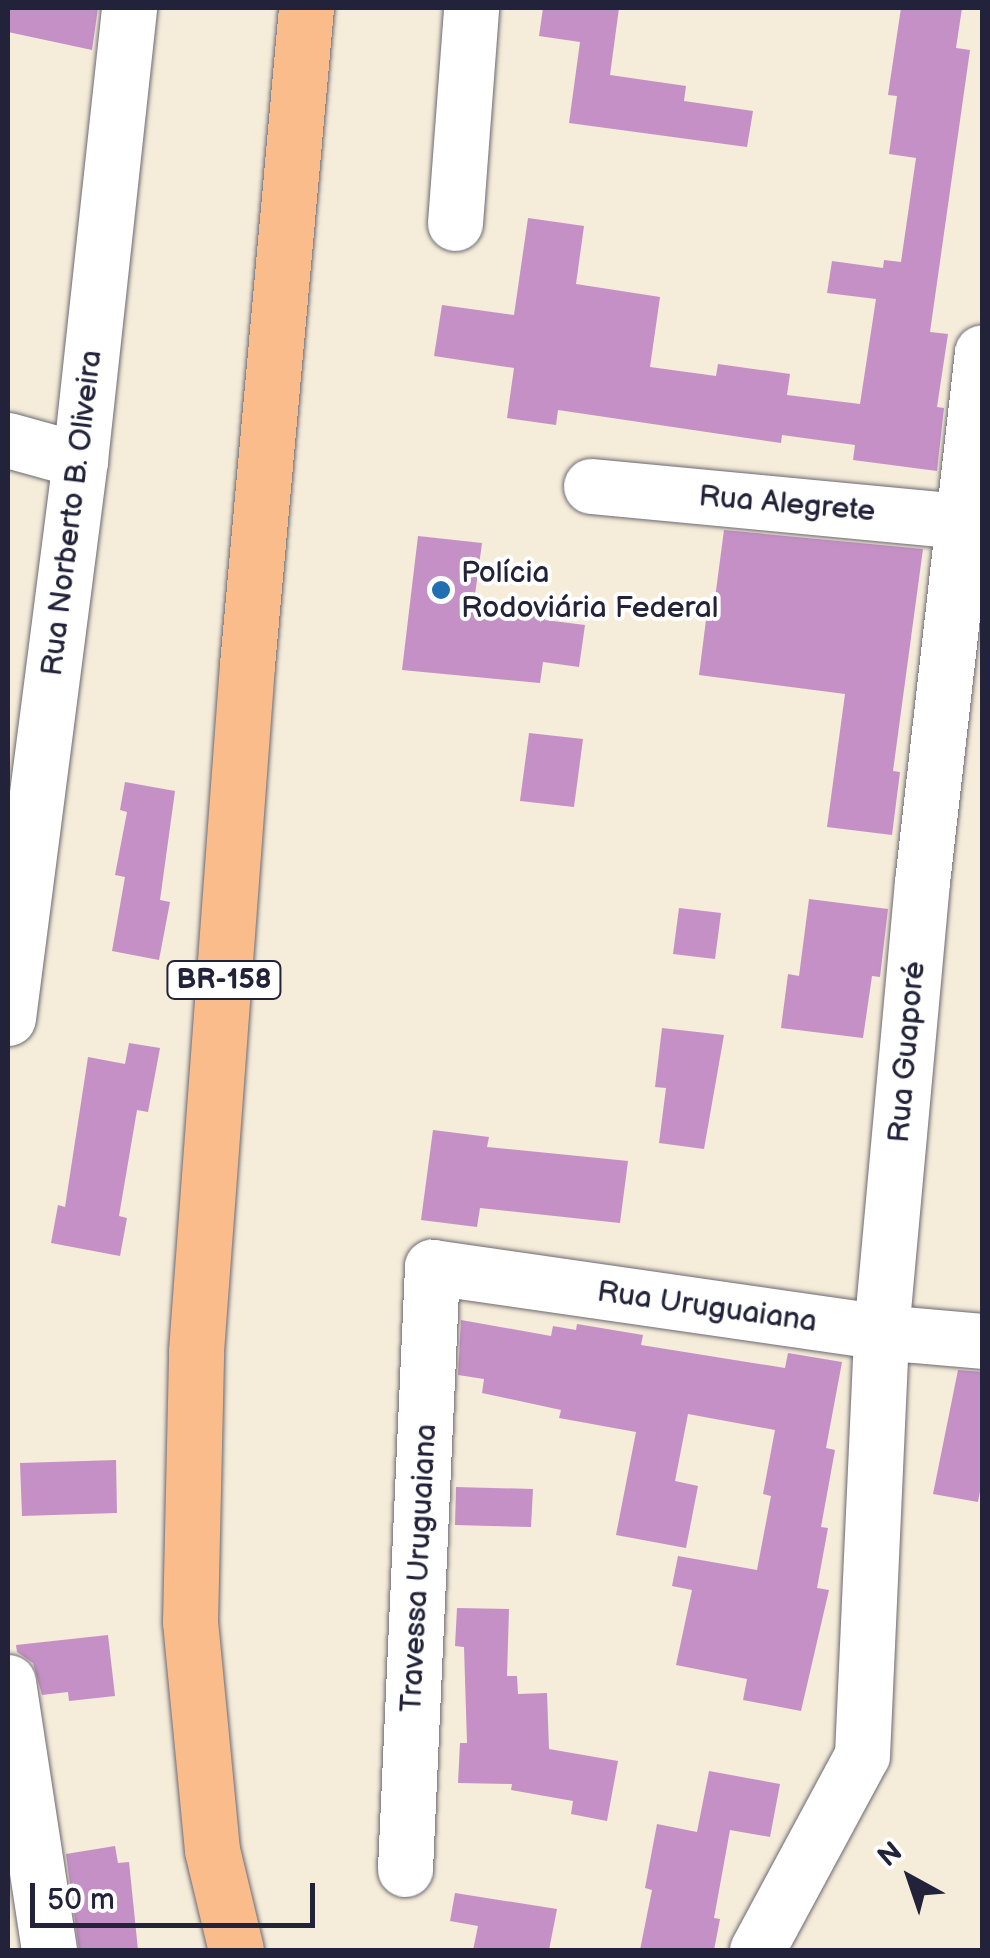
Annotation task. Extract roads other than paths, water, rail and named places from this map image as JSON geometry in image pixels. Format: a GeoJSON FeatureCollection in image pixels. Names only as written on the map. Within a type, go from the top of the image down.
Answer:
{"type":"FeatureCollection","features":[{"type":"Feature","properties":{"kind":"highway","name":"BR-158"},"geometry":{"type":"LineString","coordinates":[[236,1950],[212,1850],[190,1622],[196,1351],[247,665],[306,8]]}},
{"type":"Feature","properties":{"kind":"street","name":"Rua Norberto B. Oliveira"},"geometry":{"type":"LineString","coordinates":[[8,1018],[80,460],[129,8]]}},
{"type":"Feature","properties":{"kind":"street"},"geometry":{"type":"LineString","coordinates":[[455,224],[470,8]]}},
{"type":"Feature","properties":{"kind":"street","name":"Rua Guaporé"},"geometry":{"type":"LineString","coordinates":[[756,1950],[862,1755],[881,1332],[922,882],[974,522],[982,352]]}},
{"type":"Feature","properties":{"kind":"street"},"geometry":{"type":"LineString","coordinates":[[8,440],[80,460]]}},
{"type":"Feature","properties":{"kind":"street","name":"Rua Alegrete"},"geometry":{"type":"LineString","coordinates":[[591,486],[974,522]]}},
{"type":"Feature","properties":{"kind":"street","name":"Rua Uruguaiana"},"geometry":{"type":"LineString","coordinates":[[432,1267],[881,1332],[982,1341]]}},
{"type":"Feature","properties":{"kind":"street","name":"Travessa Uruguaiana"},"geometry":{"type":"LineString","coordinates":[[405,1869],[432,1267]]}},
{"type":"Feature","properties":{"kind":"street"},"geometry":{"type":"LineString","coordinates":[[8,1682],[48,1950]]}},
{"type":"Feature","properties":{"kind":"place","name":"Polícia Rodoviária Federal"},"geometry":{"type":"Point","coordinates":[441,590]}}]}
